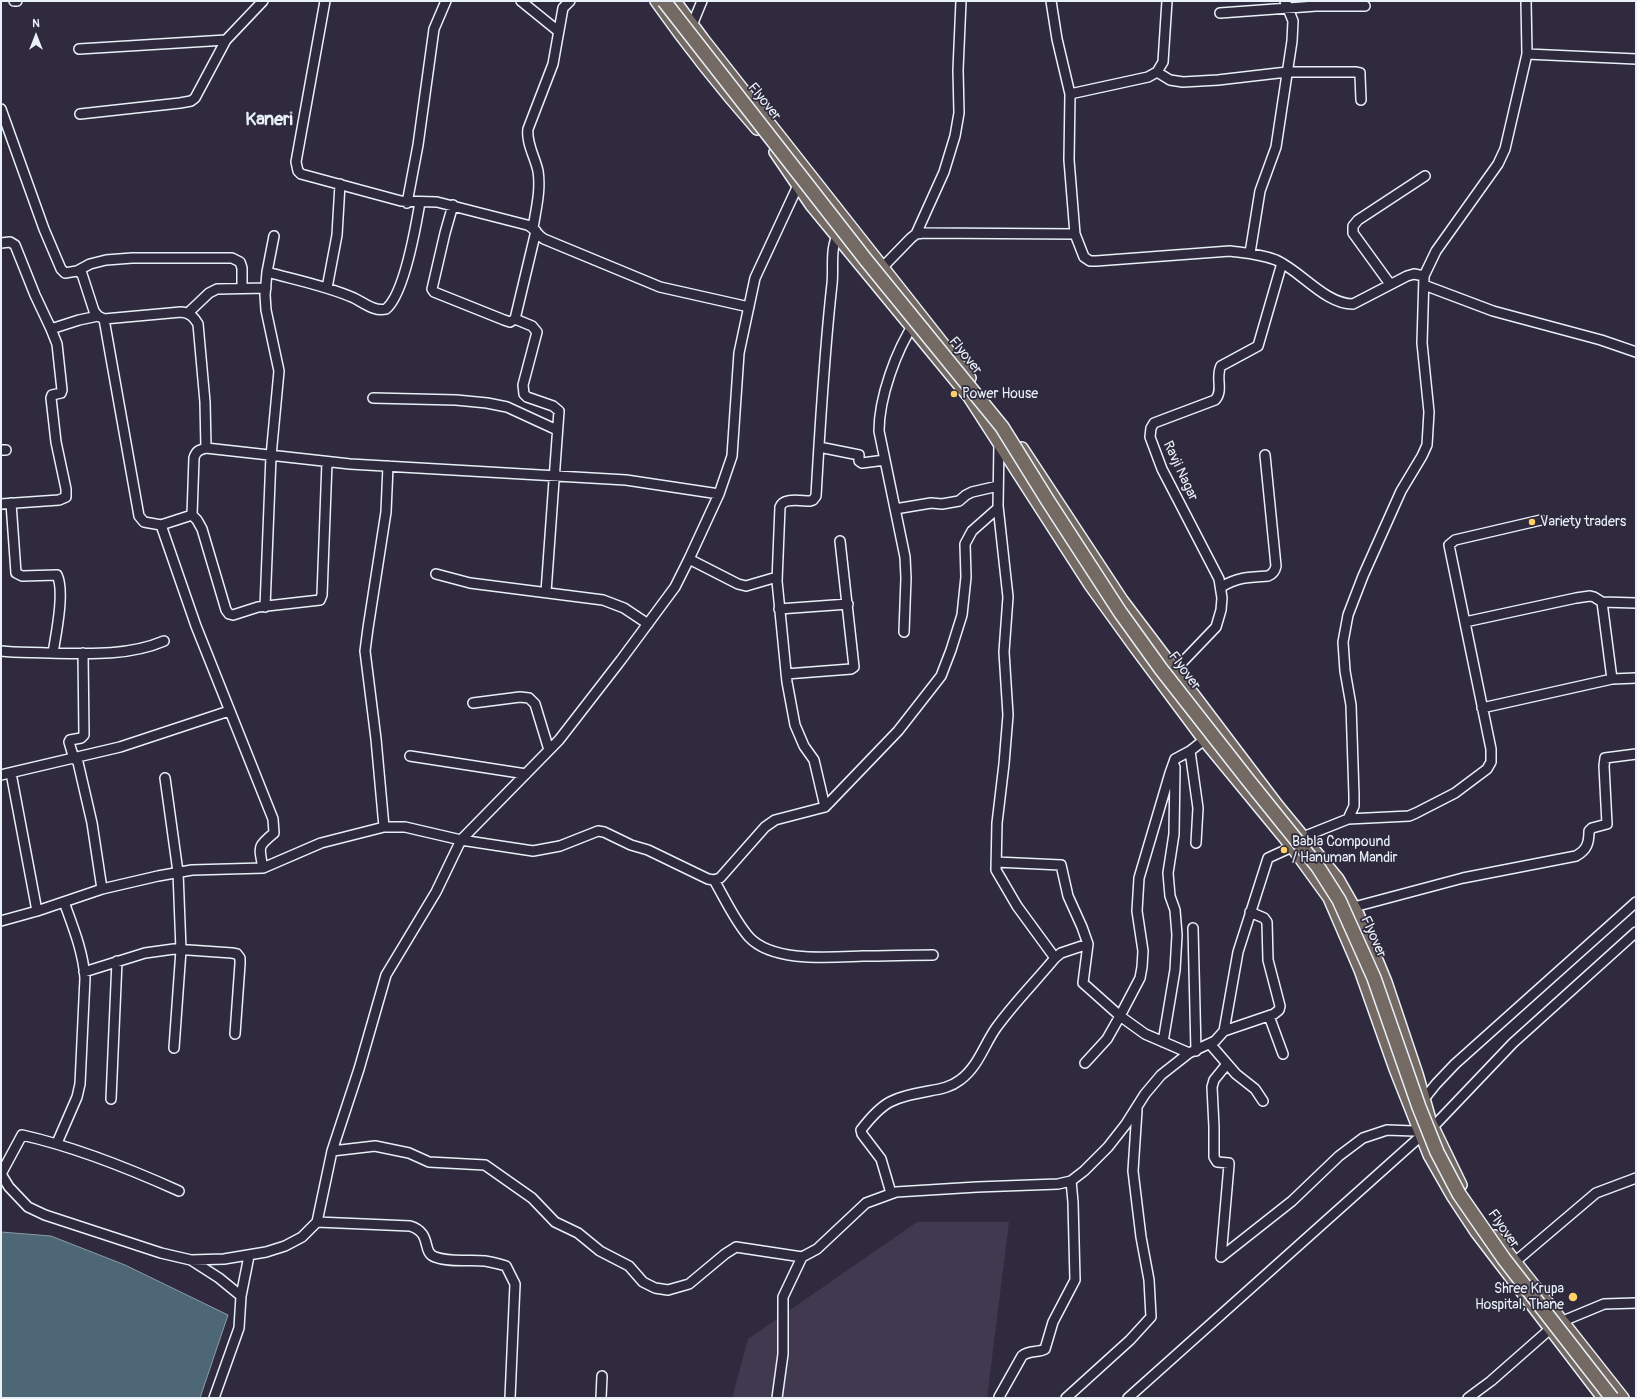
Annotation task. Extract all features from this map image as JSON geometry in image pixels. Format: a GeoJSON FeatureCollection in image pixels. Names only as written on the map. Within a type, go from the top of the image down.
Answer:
{"type":"FeatureCollection","features":[{"type":"Feature","properties":{"kind":"highway","name":"Flyover"},"geometry":{"type":"LineString","coordinates":[[664,1],[820,199],[866,260],[1002,427],[1120,612],[1161,669],[1318,867],[1339,900],[1374,978],[1436,1152],[1459,1194],[1504,1258],[1612,1398]]}},
{"type":"Feature","properties":{"kind":"main road"},"geometry":{"type":"LineString","coordinates":[[656,1],[684,40],[769,144],[811,205],[969,397],[1090,584],[1204,740],[1292,847],[1329,898],[1360,970],[1395,1069],[1429,1155],[1453,1197],[1476,1232],[1549,1330],[1603,1398]]}},
{"type":"Feature","properties":{"kind":"main road"},"geometry":{"type":"LineString","coordinates":[[675,1],[692,25],[1012,432],[1122,600],[1218,728],[1303,837],[1338,879],[1354,907],[1386,982],[1432,1125],[1465,1192],[1495,1237],[1563,1321],[1622,1398]]}},
{"type":"Feature","properties":{"kind":"street"},"geometry":{"type":"LineString","coordinates":[[80,114],[191,101],[199,92],[226,40],[264,1]]}},
{"type":"Feature","properties":{"kind":"street"},"geometry":{"type":"LineString","coordinates":[[326,1],[296,162],[298,171],[308,177],[340,184],[407,203],[430,201],[454,205],[534,230],[544,239],[660,287],[749,308]]}},
{"type":"Feature","properties":{"kind":"street"},"geometry":{"type":"LineString","coordinates":[[407,203],[418,145],[434,29],[446,1]]}},
{"type":"Feature","properties":{"kind":"street"},"geometry":{"type":"LineString","coordinates":[[520,1],[558,31]]}},
{"type":"Feature","properties":{"kind":"street"},"geometry":{"type":"LineString","coordinates":[[454,205],[448,220],[432,285],[434,292],[510,322],[515,319],[534,230],[538,189],[536,160],[528,140],[528,129],[553,64],[563,8],[570,1]]}},
{"type":"Feature","properties":{"kind":"street"},"geometry":{"type":"LineString","coordinates":[[684,40],[702,1]]}},
{"type":"Feature","properties":{"kind":"street"},"geometry":{"type":"LineString","coordinates":[[871,278],[916,234],[944,172],[955,136],[959,113],[958,70],[961,1]]}},
{"type":"Feature","properties":{"kind":"street"},"geometry":{"type":"LineString","coordinates":[[1051,1],[1057,39],[1070,94],[1069,160],[1075,234],[1084,257],[1090,261],[1230,251],[1250,253],[1264,256],[1282,263],[1324,294],[1347,304],[1353,304],[1390,284],[1414,274],[1424,281],[1493,311],[1601,340],[1636,352]]}},
{"type":"Feature","properties":{"kind":"street"},"geometry":{"type":"LineString","coordinates":[[1070,94],[1148,77],[1157,72],[1163,62],[1167,1]]}},
{"type":"Feature","properties":{"kind":"street"},"geometry":{"type":"LineString","coordinates":[[1348,819],[1354,806],[1354,795],[1351,706],[1345,671],[1343,642],[1348,615],[1363,576],[1401,492],[1427,445],[1429,412],[1422,343],[1424,281],[1436,251],[1498,164],[1505,149],[1527,54],[1526,1]]}},
{"type":"Feature","properties":{"kind":"street"},"geometry":{"type":"LineString","coordinates":[[1250,253],[1260,191],[1276,147],[1287,72],[1293,21],[1286,4]]}},
{"type":"Feature","properties":{"kind":"street"},"geometry":{"type":"LineString","coordinates":[[1220,13],[1286,4],[1365,6]]}},
{"type":"Feature","properties":{"kind":"street"},"geometry":{"type":"LineString","coordinates":[[79,49],[226,40]]}},
{"type":"Feature","properties":{"kind":"street"},"geometry":{"type":"LineString","coordinates":[[1527,54],[1636,58]]}},
{"type":"Feature","properties":{"kind":"street"},"geometry":{"type":"LineString","coordinates":[[1157,72],[1176,82],[1218,80],[1287,72],[1358,72],[1360,76],[1361,100]]}},
{"type":"Feature","properties":{"kind":"street"},"geometry":{"type":"LineString","coordinates":[[1,109],[44,229],[61,269],[65,273],[77,271],[90,264],[106,260],[132,258],[232,258],[240,262],[242,268],[242,288]]}},
{"type":"Feature","properties":{"kind":"street"},"geometry":{"type":"LineString","coordinates":[[179,1190],[57,1143],[22,1135],[1,1174],[9,1187],[28,1207],[45,1215],[161,1253],[191,1260],[224,1259],[249,1256],[285,1246],[302,1237],[316,1222],[332,1151],[359,1069],[386,975],[436,892],[461,840],[559,740],[675,587],[719,494],[732,456],[739,353],[755,278],[806,170]]}},
{"type":"Feature","properties":{"kind":"street"},"geometry":{"type":"LineString","coordinates":[[1390,284],[1353,233],[1353,226],[1358,220],[1425,176]]}},
{"type":"Feature","properties":{"kind":"street"},"geometry":{"type":"LineString","coordinates":[[327,288],[337,235],[340,184]]}},
{"type":"Feature","properties":{"kind":"street"},"geometry":{"type":"LineString","coordinates":[[267,272],[327,288],[382,310],[390,306],[403,274],[412,248],[420,202]]}},
{"type":"Feature","properties":{"kind":"street"},"geometry":{"type":"LineString","coordinates":[[825,807],[814,760],[804,746],[795,725],[786,674],[777,577],[780,507],[785,501],[814,500],[816,496],[832,282],[833,250],[836,236],[847,221]]}},
{"type":"Feature","properties":{"kind":"street"},"geometry":{"type":"LineString","coordinates":[[916,234],[1075,234]]}},
{"type":"Feature","properties":{"kind":"street"},"geometry":{"type":"LineString","coordinates":[[265,607],[271,456],[279,370],[266,310],[267,272],[274,236]]}},
{"type":"Feature","properties":{"kind":"street"},"geometry":{"type":"LineString","coordinates":[[1,243],[10,242],[15,245],[35,295],[51,328],[58,348],[62,390],[61,393],[52,395],[51,398],[56,442],[66,489],[66,497],[59,500],[1,504]]}},
{"type":"Feature","properties":{"kind":"street","name":"Ravji Nagar"},"geometry":{"type":"LineString","coordinates":[[1162,683],[1216,626],[1221,610],[1221,587],[1219,579],[1162,469],[1151,442],[1150,432],[1154,423],[1215,400],[1220,393],[1218,371],[1221,366],[1258,346],[1282,263]]}},
{"type":"Feature","properties":{"kind":"street"},"geometry":{"type":"LineString","coordinates":[[77,271],[82,274],[94,311],[101,318],[139,516],[144,522],[161,525],[192,515]]}},
{"type":"Feature","properties":{"kind":"street"},"geometry":{"type":"LineString","coordinates":[[188,313],[209,293],[217,289],[266,288]]}},
{"type":"Feature","properties":{"kind":"street"},"geometry":{"type":"LineString","coordinates":[[51,328],[79,320],[101,318],[181,312],[188,313],[194,317],[198,324],[200,341],[205,402],[206,448]]}},
{"type":"Feature","properties":{"kind":"street"},"geometry":{"type":"LineString","coordinates":[[904,632],[906,578],[905,557],[879,431],[879,418],[892,367],[911,328],[920,314]]}},
{"type":"Feature","properties":{"kind":"street"},"geometry":{"type":"LineString","coordinates":[[515,319],[532,326],[537,332],[523,385],[524,394],[527,397],[557,408],[560,414],[557,430],[546,592]]}},
{"type":"Feature","properties":{"kind":"street"},"geometry":{"type":"LineString","coordinates":[[374,398],[456,400],[487,403],[507,408],[557,430]]}},
{"type":"Feature","properties":{"kind":"street"},"geometry":{"type":"LineString","coordinates":[[1012,432],[999,443],[998,508],[1008,597],[1004,652],[1008,715],[997,822],[996,870],[1017,906],[1055,958]]}},
{"type":"Feature","properties":{"kind":"street"},"geometry":{"type":"LineString","coordinates":[[819,446],[859,455],[862,463],[885,460]]}},
{"type":"Feature","properties":{"kind":"street"},"geometry":{"type":"LineString","coordinates":[[327,462],[325,536],[322,595],[320,600],[258,607],[233,615],[229,614],[226,610],[202,529],[192,515],[195,453],[206,448],[327,462],[626,480],[719,494]]}},
{"type":"Feature","properties":{"kind":"street"},"geometry":{"type":"LineString","coordinates":[[1221,587],[1234,580],[1268,576],[1272,575],[1275,571],[1276,566],[1265,454]]}},
{"type":"Feature","properties":{"kind":"street"},"geometry":{"type":"LineString","coordinates":[[384,827],[376,739],[365,651],[386,512],[388,466]]}},
{"type":"Feature","properties":{"kind":"street"},"geometry":{"type":"LineString","coordinates":[[895,509],[931,503],[942,504],[959,501],[972,492],[998,486]]}},
{"type":"Feature","properties":{"kind":"street"},"geometry":{"type":"LineString","coordinates":[[11,503],[16,573],[22,576],[57,575],[60,580],[60,604],[53,653]]}},
{"type":"Feature","properties":{"kind":"street"},"geometry":{"type":"LineString","coordinates":[[1,921],[37,911],[102,889],[158,876],[192,870],[263,868],[321,843],[384,827],[405,827],[461,840],[534,851],[560,846],[598,831],[648,850],[708,879],[714,880],[720,878],[765,826],[775,820],[825,807],[898,731],[941,676],[962,615],[966,577],[965,544],[972,531],[998,508]]}},
{"type":"Feature","properties":{"kind":"street"},"geometry":{"type":"LineString","coordinates":[[1224,1031],[1238,952],[1268,858],[1292,847],[1303,837],[1348,819],[1408,816],[1455,793],[1487,769],[1491,762],[1492,756],[1449,546],[1451,542],[1455,540],[1541,520]]}},
{"type":"Feature","properties":{"kind":"street"},"geometry":{"type":"LineString","coordinates":[[161,525],[196,626],[274,819],[274,833],[260,845],[263,868]]}},
{"type":"Feature","properties":{"kind":"street"},"geometry":{"type":"LineString","coordinates":[[786,674],[854,668],[840,541]]}},
{"type":"Feature","properties":{"kind":"street"},"geometry":{"type":"LineString","coordinates":[[689,558],[738,584],[746,586],[777,577]]}},
{"type":"Feature","properties":{"kind":"street"},"geometry":{"type":"LineString","coordinates":[[436,574],[470,583],[603,600],[624,608],[648,624]]}},
{"type":"Feature","properties":{"kind":"street"},"geometry":{"type":"LineString","coordinates":[[1465,622],[1576,598],[1594,597],[1602,602],[1636,602]]}},
{"type":"Feature","properties":{"kind":"street"},"geometry":{"type":"LineString","coordinates":[[1602,602],[1612,679]]}},
{"type":"Feature","properties":{"kind":"street"},"geometry":{"type":"LineString","coordinates":[[779,609],[848,604]]}},
{"type":"Feature","properties":{"kind":"street"},"geometry":{"type":"LineString","coordinates":[[1,651],[53,653],[119,652],[148,647],[164,641]]}},
{"type":"Feature","properties":{"kind":"street"},"geometry":{"type":"LineString","coordinates":[[83,653],[84,735],[81,738],[70,740],[69,742],[76,758],[92,823],[102,889]]}},
{"type":"Feature","properties":{"kind":"street"},"geometry":{"type":"LineString","coordinates":[[1482,708],[1612,679],[1636,678]]}},
{"type":"Feature","properties":{"kind":"street"},"geometry":{"type":"LineString","coordinates":[[473,703],[520,697],[529,698],[535,704],[549,750]]}},
{"type":"Feature","properties":{"kind":"street"},"geometry":{"type":"LineString","coordinates":[[1,775],[120,747],[229,710]]}},
{"type":"Feature","properties":{"kind":"street"},"geometry":{"type":"LineString","coordinates":[[1085,1063],[1107,1039],[1140,978],[1143,951],[1137,906],[1139,878],[1175,759],[1190,751],[1218,728]]}},
{"type":"Feature","properties":{"kind":"street"},"geometry":{"type":"LineString","coordinates":[[1190,751],[1198,808],[1196,844]]}},
{"type":"Feature","properties":{"kind":"street"},"geometry":{"type":"LineString","coordinates":[[1354,907],[1463,878],[1576,856],[1584,852],[1588,846],[1589,830],[1607,824],[1604,766],[1606,758],[1636,754]]}},
{"type":"Feature","properties":{"kind":"street"},"geometry":{"type":"LineString","coordinates":[[410,756],[526,774]]}},
{"type":"Feature","properties":{"kind":"street"},"geometry":{"type":"LineString","coordinates":[[1163,1042],[1175,970],[1177,935],[1175,910],[1170,896],[1168,873],[1174,834],[1175,759]]}},
{"type":"Feature","properties":{"kind":"street"},"geometry":{"type":"LineString","coordinates":[[11,772],[37,911]]}},
{"type":"Feature","properties":{"kind":"street"},"geometry":{"type":"LineString","coordinates":[[165,778],[178,872],[181,950],[174,1048]]}},
{"type":"Feature","properties":{"kind":"street"},"geometry":{"type":"LineString","coordinates":[[996,862],[1061,865],[1068,896],[1088,944],[1083,983],[1120,1016],[1145,1034],[1192,1052]]}},
{"type":"Feature","properties":{"kind":"street"},"geometry":{"type":"LineString","coordinates":[[714,880],[749,937],[758,944],[778,953],[798,957],[933,955]]}},
{"type":"Feature","properties":{"kind":"street"},"geometry":{"type":"LineString","coordinates":[[57,1143],[77,1097],[80,1084],[84,972],[84,964],[79,944],[64,902]]}},
{"type":"Feature","properties":{"kind":"street"},"geometry":{"type":"LineString","coordinates":[[1424,1099],[1455,1064],[1636,902]]}},
{"type":"Feature","properties":{"kind":"street"},"geometry":{"type":"LineString","coordinates":[[777,1398],[783,1354],[783,1297],[802,1257],[817,1249],[866,1204],[890,1193],[924,1189],[1058,1184],[1071,1181],[1084,1171],[1108,1147],[1126,1124],[1145,1094],[1161,1075],[1192,1052],[1215,1041],[1224,1031],[1269,1016],[1279,1010],[1280,1006],[1268,960],[1267,922],[1264,918],[1250,912]]}},
{"type":"Feature","properties":{"kind":"street"},"geometry":{"type":"LineString","coordinates":[[1192,1052],[1193,928]]}},
{"type":"Feature","properties":{"kind":"street"},"geometry":{"type":"LineString","coordinates":[[1128,1398],[1420,1132],[1432,1125],[1513,1043],[1636,932]]}},
{"type":"Feature","properties":{"kind":"street"},"geometry":{"type":"LineString","coordinates":[[890,1193],[881,1159],[862,1134],[861,1130],[870,1118],[887,1103],[903,1096],[950,1087],[968,1074],[996,1028],[1055,958],[1061,953],[1088,944]]}},
{"type":"Feature","properties":{"kind":"street"},"geometry":{"type":"LineString","coordinates":[[84,972],[145,953],[181,950],[236,954],[240,958],[235,1034]]}},
{"type":"Feature","properties":{"kind":"street"},"geometry":{"type":"LineString","coordinates":[[111,1099],[117,961]]}},
{"type":"Feature","properties":{"kind":"street"},"geometry":{"type":"LineString","coordinates":[[1269,1016],[1283,1054]]}},
{"type":"Feature","properties":{"kind":"street"},"geometry":{"type":"LineString","coordinates":[[1210,1044],[1236,1074],[1255,1090],[1263,1101]]}},
{"type":"Feature","properties":{"kind":"street"},"geometry":{"type":"LineString","coordinates":[[1227,1064],[1214,1080],[1212,1087],[1214,1157],[1217,1162],[1229,1163],[1221,1257],[1292,1201],[1339,1156],[1363,1138],[1387,1130],[1420,1132]]}},
{"type":"Feature","properties":{"kind":"street"},"geometry":{"type":"LineString","coordinates":[[1066,1398],[1130,1340],[1151,1317],[1149,1280],[1141,1237],[1133,1171],[1137,1106]]}},
{"type":"Feature","properties":{"kind":"street"},"geometry":{"type":"LineString","coordinates":[[332,1151],[375,1146],[409,1153],[429,1162],[485,1166],[532,1198],[555,1222],[578,1233],[600,1251],[629,1266],[643,1282],[655,1288],[668,1290],[689,1284],[725,1254],[736,1247],[802,1257]]}},
{"type":"Feature","properties":{"kind":"street"},"geometry":{"type":"LineString","coordinates":[[1505,1271],[1596,1193],[1636,1178]]}},
{"type":"Feature","properties":{"kind":"street"},"geometry":{"type":"LineString","coordinates":[[999,1397],[1022,1356],[1028,1352],[1042,1351],[1045,1349],[1053,1322],[1066,1300],[1075,1280],[1071,1181]]}},
{"type":"Feature","properties":{"kind":"street"},"geometry":{"type":"LineString","coordinates":[[316,1222],[410,1226],[418,1228],[423,1232],[429,1252],[434,1257],[459,1261],[484,1261],[506,1266],[515,1284],[510,1398]]}},
{"type":"Feature","properties":{"kind":"street"},"geometry":{"type":"LineString","coordinates":[[214,1398],[239,1328],[242,1296],[249,1256]]}},
{"type":"Feature","properties":{"kind":"street"},"geometry":{"type":"LineString","coordinates":[[191,1260],[219,1278],[242,1296]]}},
{"type":"Feature","properties":{"kind":"street"},"geometry":{"type":"LineString","coordinates":[[1468,1398],[1492,1381],[1549,1330],[1563,1321],[1604,1304],[1636,1303]]}},
{"type":"Feature","properties":{"kind":"street"},"geometry":{"type":"LineString","coordinates":[[601,1398],[602,1376]]}},
{"type":"Feature","properties":{"kind":"shaded area"},"geometry":{"type":"Polygon","coordinates":[[[917,1222],[1009,1222],[987,1398],[732,1398],[748,1339],[917,1222]]]}},
{"type":"Feature","properties":{"kind":"water"},"geometry":{"type":"Polygon","coordinates":[[[1,1232],[51,1236],[125,1265],[228,1315],[200,1398],[1,1398],[1,1232]]]}},
{"type":"Feature","properties":{"kind":"place","name":"Power House"},"geometry":{"type":"Point","coordinates":[954,394]}},
{"type":"Feature","properties":{"kind":"place","name":"Variety traders"},"geometry":{"type":"Point","coordinates":[1532,522]}},
{"type":"Feature","properties":{"kind":"place","name":"Babla Compound / Hanuman Mandir"},"geometry":{"type":"Point","coordinates":[1284,850]}},
{"type":"Feature","properties":{"kind":"place","name":"Shree Krupa Hospital, Thane"},"geometry":{"type":"Point","coordinates":[1573,1297]}},
{"type":"Feature","properties":{"kind":"district","name":"Kaneri"},"geometry":{"type":"Point","coordinates":[269,120]}}]}
